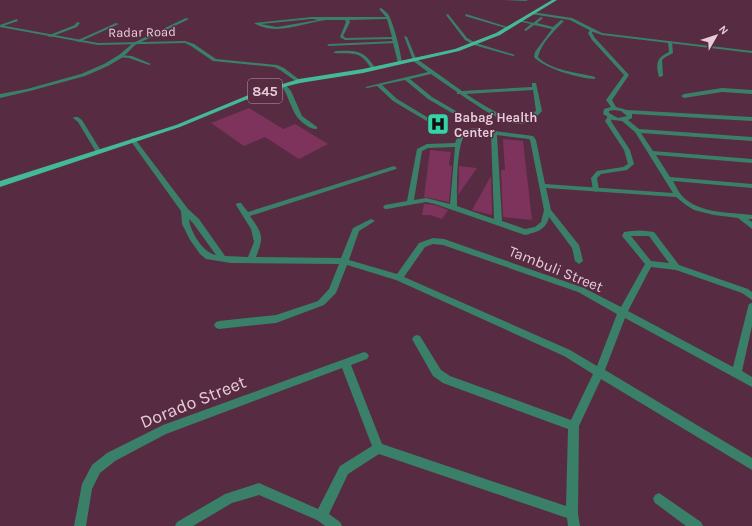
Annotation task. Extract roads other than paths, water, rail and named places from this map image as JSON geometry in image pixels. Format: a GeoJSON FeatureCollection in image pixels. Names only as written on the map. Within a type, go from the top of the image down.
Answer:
{"type":"FeatureCollection","features":[{"type":"Feature","properties":{"kind":"main road","name":"845"},"geometry":{"type":"LineString","coordinates":[[0,184],[178,126],[253,95],[283,85],[374,69],[456,50],[475,44],[509,28],[555,0]]}},
{"type":"Feature","properties":{"kind":"street"},"geometry":{"type":"LineString","coordinates":[[504,0],[526,0]]}},
{"type":"Feature","properties":{"kind":"street"},"geometry":{"type":"LineString","coordinates":[[381,10],[388,18],[400,63]]}},
{"type":"Feature","properties":{"kind":"street"},"geometry":{"type":"LineString","coordinates":[[532,13],[570,19],[582,24],[591,31],[602,34],[752,52]]}},
{"type":"Feature","properties":{"kind":"street"},"geometry":{"type":"LineString","coordinates":[[448,15],[466,39],[475,44],[513,55]]}},
{"type":"Feature","properties":{"kind":"street"},"geometry":{"type":"LineString","coordinates":[[466,15],[509,28]]}},
{"type":"Feature","properties":{"kind":"street"},"geometry":{"type":"LineString","coordinates":[[326,19],[319,17],[261,21],[256,23],[263,26],[277,28],[326,19],[388,18]]}},
{"type":"Feature","properties":{"kind":"street"},"geometry":{"type":"LineString","coordinates":[[526,30],[541,18]]}},
{"type":"Feature","properties":{"kind":"street"},"geometry":{"type":"LineString","coordinates":[[0,96],[28,90],[106,66],[121,56],[134,44],[187,19]]}},
{"type":"Feature","properties":{"kind":"street"},"geometry":{"type":"LineString","coordinates":[[347,19],[348,22],[341,36],[345,39],[395,40]]}},
{"type":"Feature","properties":{"kind":"street"},"geometry":{"type":"LineString","coordinates":[[0,26],[17,20]]}},
{"type":"Feature","properties":{"kind":"street"},"geometry":{"type":"LineString","coordinates":[[520,21],[554,28]]}},
{"type":"Feature","properties":{"kind":"street"},"geometry":{"type":"LineString","coordinates":[[562,21],[554,28],[537,52],[537,60],[549,66],[593,78]]}},
{"type":"Feature","properties":{"kind":"street"},"geometry":{"type":"LineString","coordinates":[[49,36],[76,26],[78,23]]}},
{"type":"Feature","properties":{"kind":"street"},"geometry":{"type":"LineString","coordinates":[[78,41],[117,24]]}},
{"type":"Feature","properties":{"kind":"street","name":"Radar Road"},"geometry":{"type":"LineString","coordinates":[[0,26],[98,44],[186,42],[192,44],[206,56],[215,60],[230,63],[271,65],[282,69],[299,81]]}},
{"type":"Feature","properties":{"kind":"street"},"geometry":{"type":"LineString","coordinates":[[591,31],[590,33],[593,39],[627,75],[614,90],[609,100],[614,108]]}},
{"type":"Feature","properties":{"kind":"street"},"geometry":{"type":"LineString","coordinates":[[405,37],[415,60],[431,73],[459,92],[507,119],[522,122],[539,111],[534,86],[459,92]]}},
{"type":"Feature","properties":{"kind":"street"},"geometry":{"type":"LineString","coordinates":[[329,45],[395,40]]}},
{"type":"Feature","properties":{"kind":"street"},"geometry":{"type":"LineString","coordinates":[[661,76],[660,60],[662,56],[670,52],[670,42]]}},
{"type":"Feature","properties":{"kind":"street"},"geometry":{"type":"LineString","coordinates":[[336,52],[350,52],[364,55],[367,57],[374,69]]}},
{"type":"Feature","properties":{"kind":"street"},"geometry":{"type":"LineString","coordinates":[[121,56],[130,57],[149,64]]}},
{"type":"Feature","properties":{"kind":"street"},"geometry":{"type":"LineString","coordinates":[[367,87],[431,73]]}},
{"type":"Feature","properties":{"kind":"street"},"geometry":{"type":"LineString","coordinates":[[407,79],[430,98],[454,112]]}},
{"type":"Feature","properties":{"kind":"street"},"geometry":{"type":"LineString","coordinates":[[283,85],[288,91],[300,117],[314,128]]}},
{"type":"Feature","properties":{"kind":"street"},"geometry":{"type":"LineString","coordinates":[[379,85],[395,100],[435,124]]}},
{"type":"Feature","properties":{"kind":"street"},"geometry":{"type":"LineString","coordinates":[[684,96],[722,90],[752,92]]}},
{"type":"Feature","properties":{"kind":"street"},"geometry":{"type":"LineString","coordinates":[[752,119],[626,112],[614,108],[605,111],[610,117],[624,120],[637,131],[678,195],[688,205],[698,210],[752,217]]}},
{"type":"Feature","properties":{"kind":"street"},"geometry":{"type":"LineString","coordinates":[[624,120],[630,116],[626,112]]}},
{"type":"Feature","properties":{"kind":"street"},"geometry":{"type":"LineString","coordinates":[[596,190],[594,178],[599,172],[625,169],[631,164],[627,150],[608,121],[610,117]]}},
{"type":"Feature","properties":{"kind":"street"},"geometry":{"type":"LineString","coordinates":[[76,118],[80,121],[98,152]]}},
{"type":"Feature","properties":{"kind":"street"},"geometry":{"type":"LineString","coordinates":[[453,208],[458,145],[461,134],[464,131],[472,130],[531,137],[533,140],[548,210],[576,247],[579,261]]}},
{"type":"Feature","properties":{"kind":"street"},"geometry":{"type":"LineString","coordinates":[[637,131],[752,139]]}},
{"type":"Feature","properties":{"kind":"street"},"geometry":{"type":"LineString","coordinates":[[494,133],[498,223]]}},
{"type":"Feature","properties":{"kind":"street"},"geometry":{"type":"LineString","coordinates":[[133,140],[185,211],[196,221],[223,259]]}},
{"type":"Feature","properties":{"kind":"street"},"geometry":{"type":"LineString","coordinates":[[410,203],[419,150],[427,146],[458,145]]}},
{"type":"Feature","properties":{"kind":"street"},"geometry":{"type":"LineString","coordinates":[[651,153],[752,162]]}},
{"type":"Feature","properties":{"kind":"street"},"geometry":{"type":"LineString","coordinates":[[247,215],[394,168]]}},
{"type":"Feature","properties":{"kind":"street"},"geometry":{"type":"LineString","coordinates":[[668,179],[752,186]]}},
{"type":"Feature","properties":{"kind":"street"},"geometry":{"type":"LineString","coordinates":[[542,186],[678,195]]}},
{"type":"Feature","properties":{"kind":"street"},"geometry":{"type":"LineString","coordinates":[[388,207],[426,200],[525,232],[537,229],[544,223],[548,210]]}},
{"type":"Feature","properties":{"kind":"street"},"geometry":{"type":"LineString","coordinates":[[240,205],[256,229],[258,242],[251,260]]}},
{"type":"Feature","properties":{"kind":"street"},"geometry":{"type":"LineString","coordinates":[[185,211],[186,224],[196,243],[203,252],[209,256],[223,259],[343,261],[399,278],[567,353],[752,464]]}},
{"type":"Feature","properties":{"kind":"street"},"geometry":{"type":"LineString","coordinates":[[740,216],[752,226]]}},
{"type":"Feature","properties":{"kind":"street"},"geometry":{"type":"LineString","coordinates":[[219,325],[276,319],[322,303],[333,291],[343,261],[356,230],[371,221]]}},
{"type":"Feature","properties":{"kind":"street"},"geometry":{"type":"LineString","coordinates":[[676,267],[651,234],[627,234],[626,236],[648,264],[676,267],[745,291],[752,297]]}},
{"type":"Feature","properties":{"kind":"street","name":"Tambuli Street"},"geometry":{"type":"LineString","coordinates":[[399,278],[422,245],[434,241],[444,242],[581,290],[752,382]]}},
{"type":"Feature","properties":{"kind":"street"},"geometry":{"type":"LineString","coordinates":[[345,363],[378,448],[573,520],[574,426],[599,372],[622,313],[648,264]]}},
{"type":"Feature","properties":{"kind":"street"},"geometry":{"type":"LineString","coordinates":[[736,374],[752,307]]}},
{"type":"Feature","properties":{"kind":"street"},"geometry":{"type":"LineString","coordinates":[[417,339],[437,373],[447,380],[574,426]]}},
{"type":"Feature","properties":{"kind":"street","name":"Dorado Street"},"geometry":{"type":"LineString","coordinates":[[80,526],[86,488],[96,469],[111,457],[163,430],[364,356]]}},
{"type":"Feature","properties":{"kind":"street"},"geometry":{"type":"LineString","coordinates":[[321,516],[344,470],[378,448]]}},
{"type":"Feature","properties":{"kind":"street"},"geometry":{"type":"LineString","coordinates":[[181,526],[229,498],[258,489],[321,516],[336,526]]}},
{"type":"Feature","properties":{"kind":"street"},"geometry":{"type":"LineString","coordinates":[[659,499],[697,526]]}},
{"type":"Feature","properties":{"kind":"place","name":"Babag Health Center"},"geometry":{"type":"Point","coordinates":[438,124]}}]}
